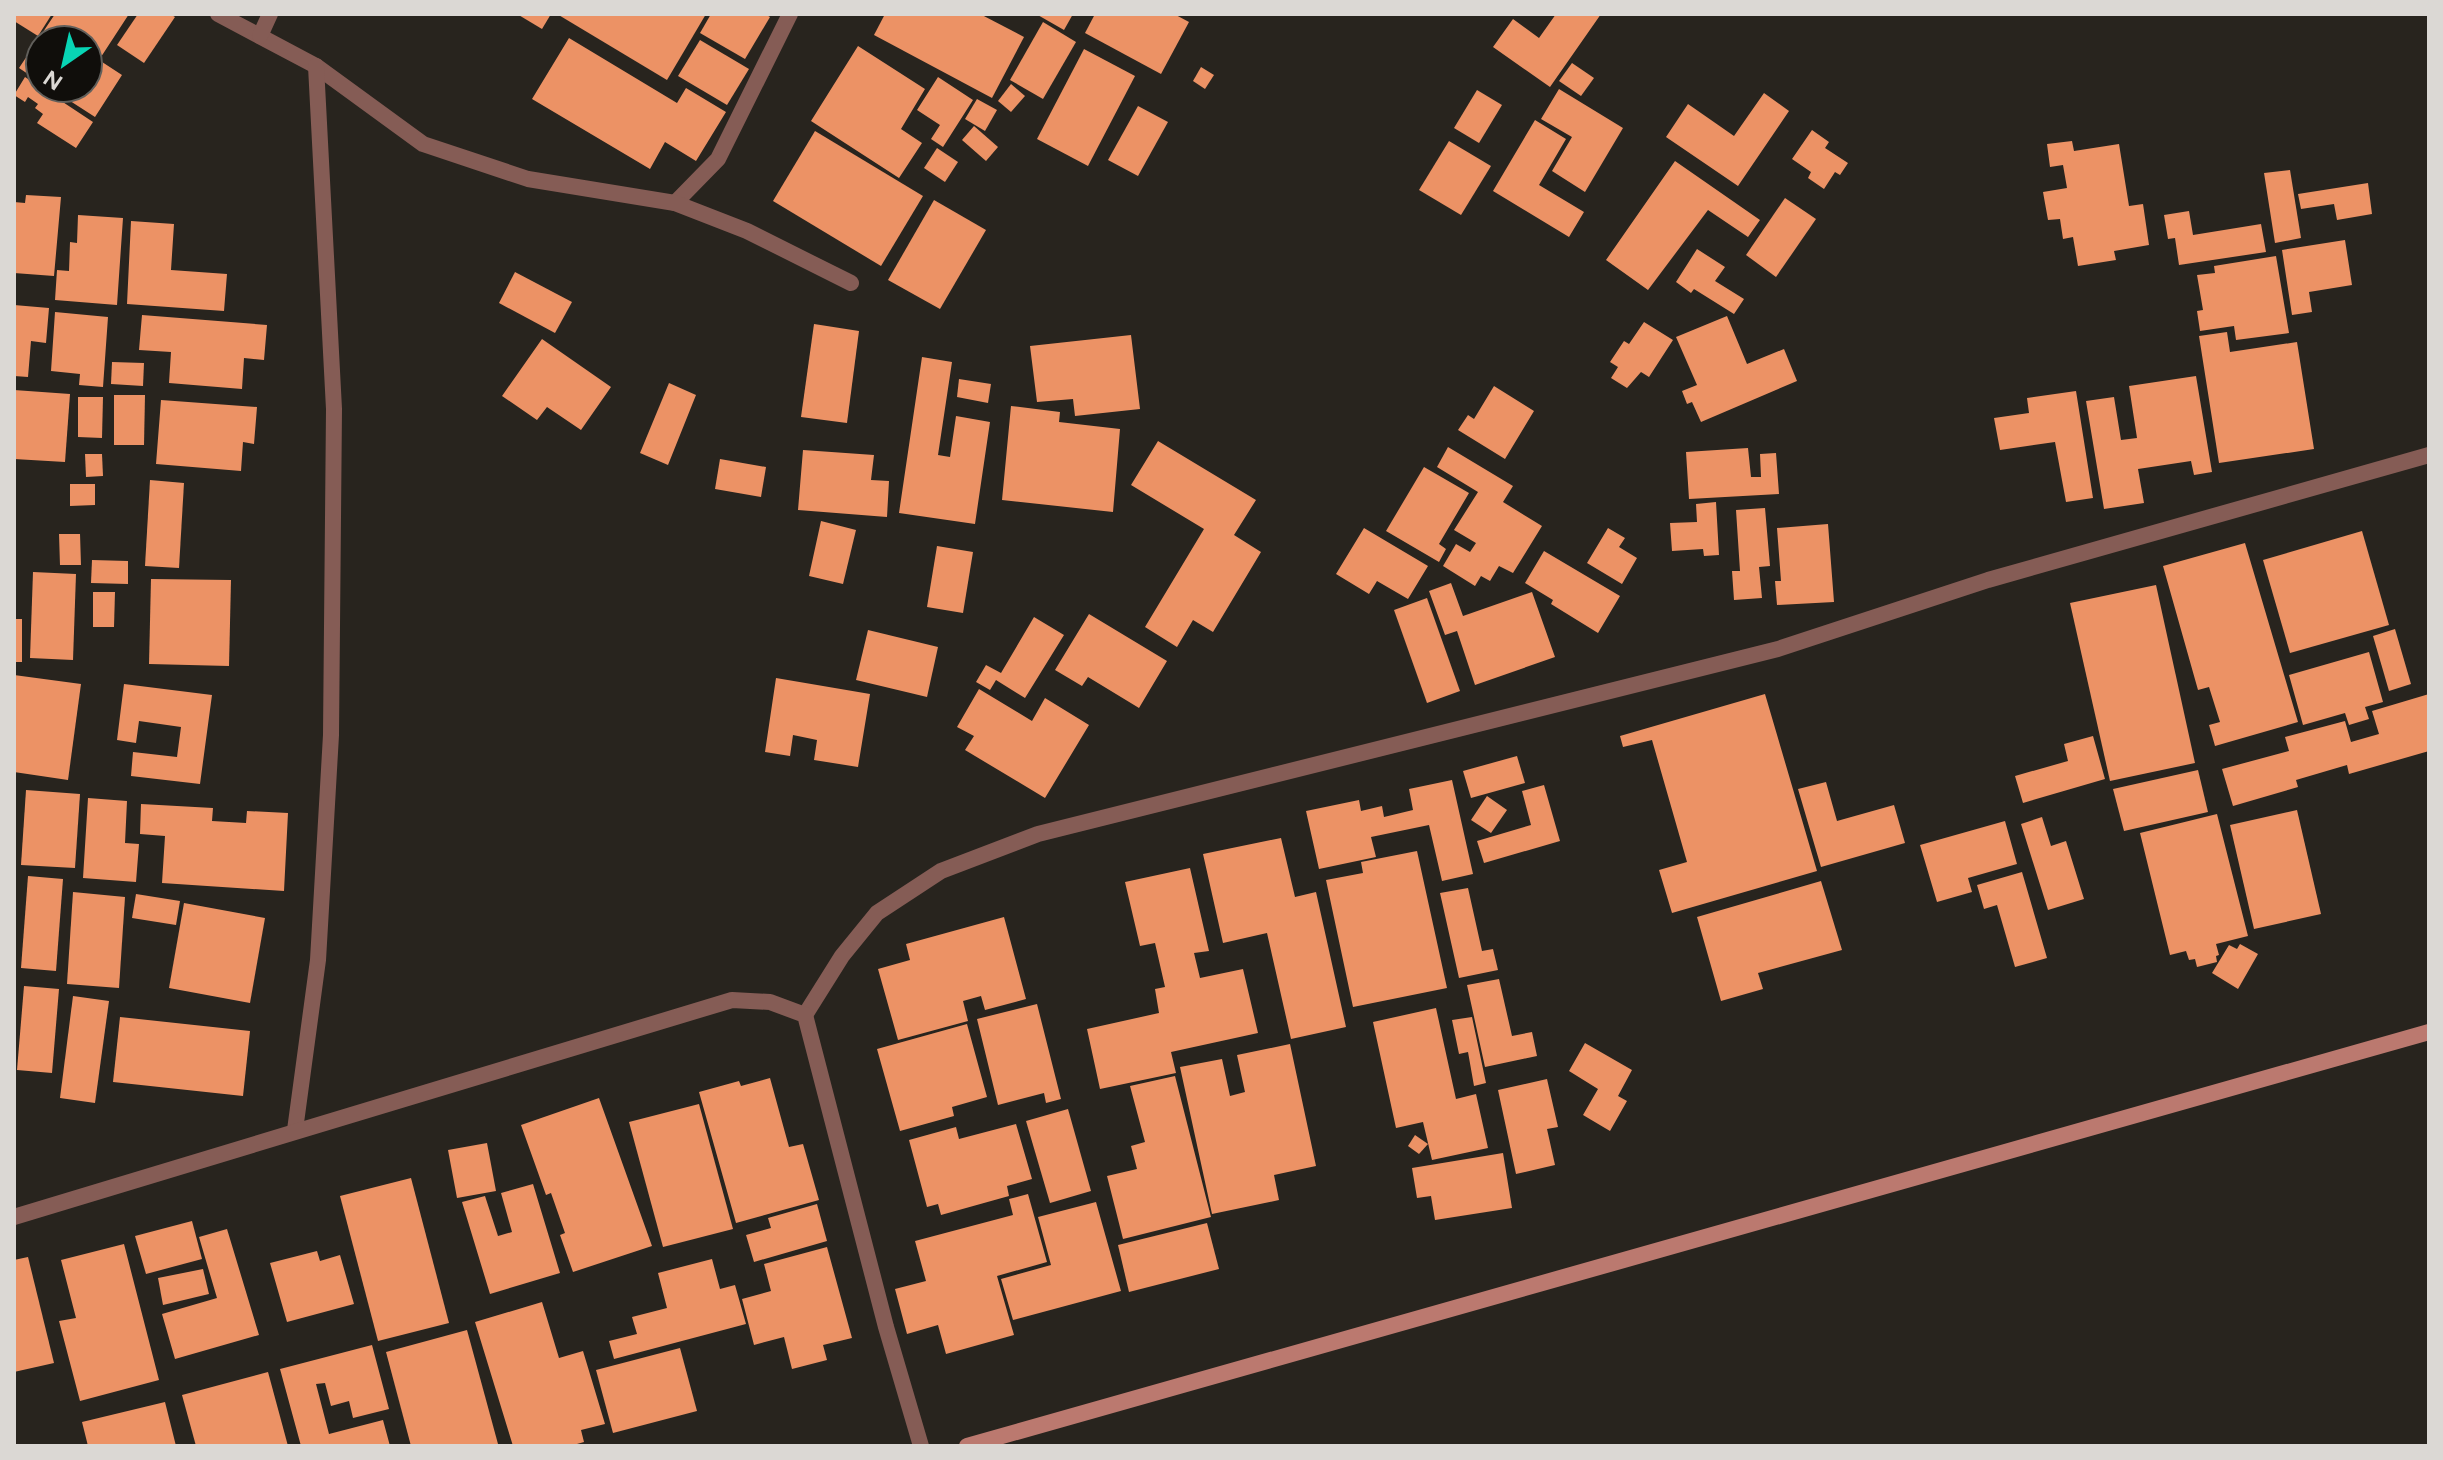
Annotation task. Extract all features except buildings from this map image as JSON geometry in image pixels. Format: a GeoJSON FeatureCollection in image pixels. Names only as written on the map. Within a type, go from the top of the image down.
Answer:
{"type":"FeatureCollection","features":[{"type":"Feature","properties":{"kind":"main road"},"geometry":{"type":"LineString","coordinates":[[967,1446],[2429,1032]]}},
{"type":"Feature","properties":{"kind":"street"},"geometry":{"type":"LineString","coordinates":[[218,14],[316,66],[423,144],[528,179],[675,203],[747,231],[851,283]]}},
{"type":"Feature","properties":{"kind":"street"},"geometry":{"type":"LineString","coordinates":[[260,36],[270,14]]}},
{"type":"Feature","properties":{"kind":"street"},"geometry":{"type":"LineString","coordinates":[[675,203],[718,159],[790,14]]}},
{"type":"Feature","properties":{"kind":"street"},"geometry":{"type":"LineString","coordinates":[[295,1130],[318,960],[331,735],[334,409],[316,66]]}},
{"type":"Feature","properties":{"kind":"street"},"geometry":{"type":"LineString","coordinates":[[921,1446],[886,1327],[805,1015],[842,956],[877,913],[941,871],[1038,834],[1778,649],[1988,580],[2429,455]]}},
{"type":"Feature","properties":{"kind":"street"},"geometry":{"type":"LineString","coordinates":[[14,1217],[732,1000],[770,1002],[805,1015]]}}]}
